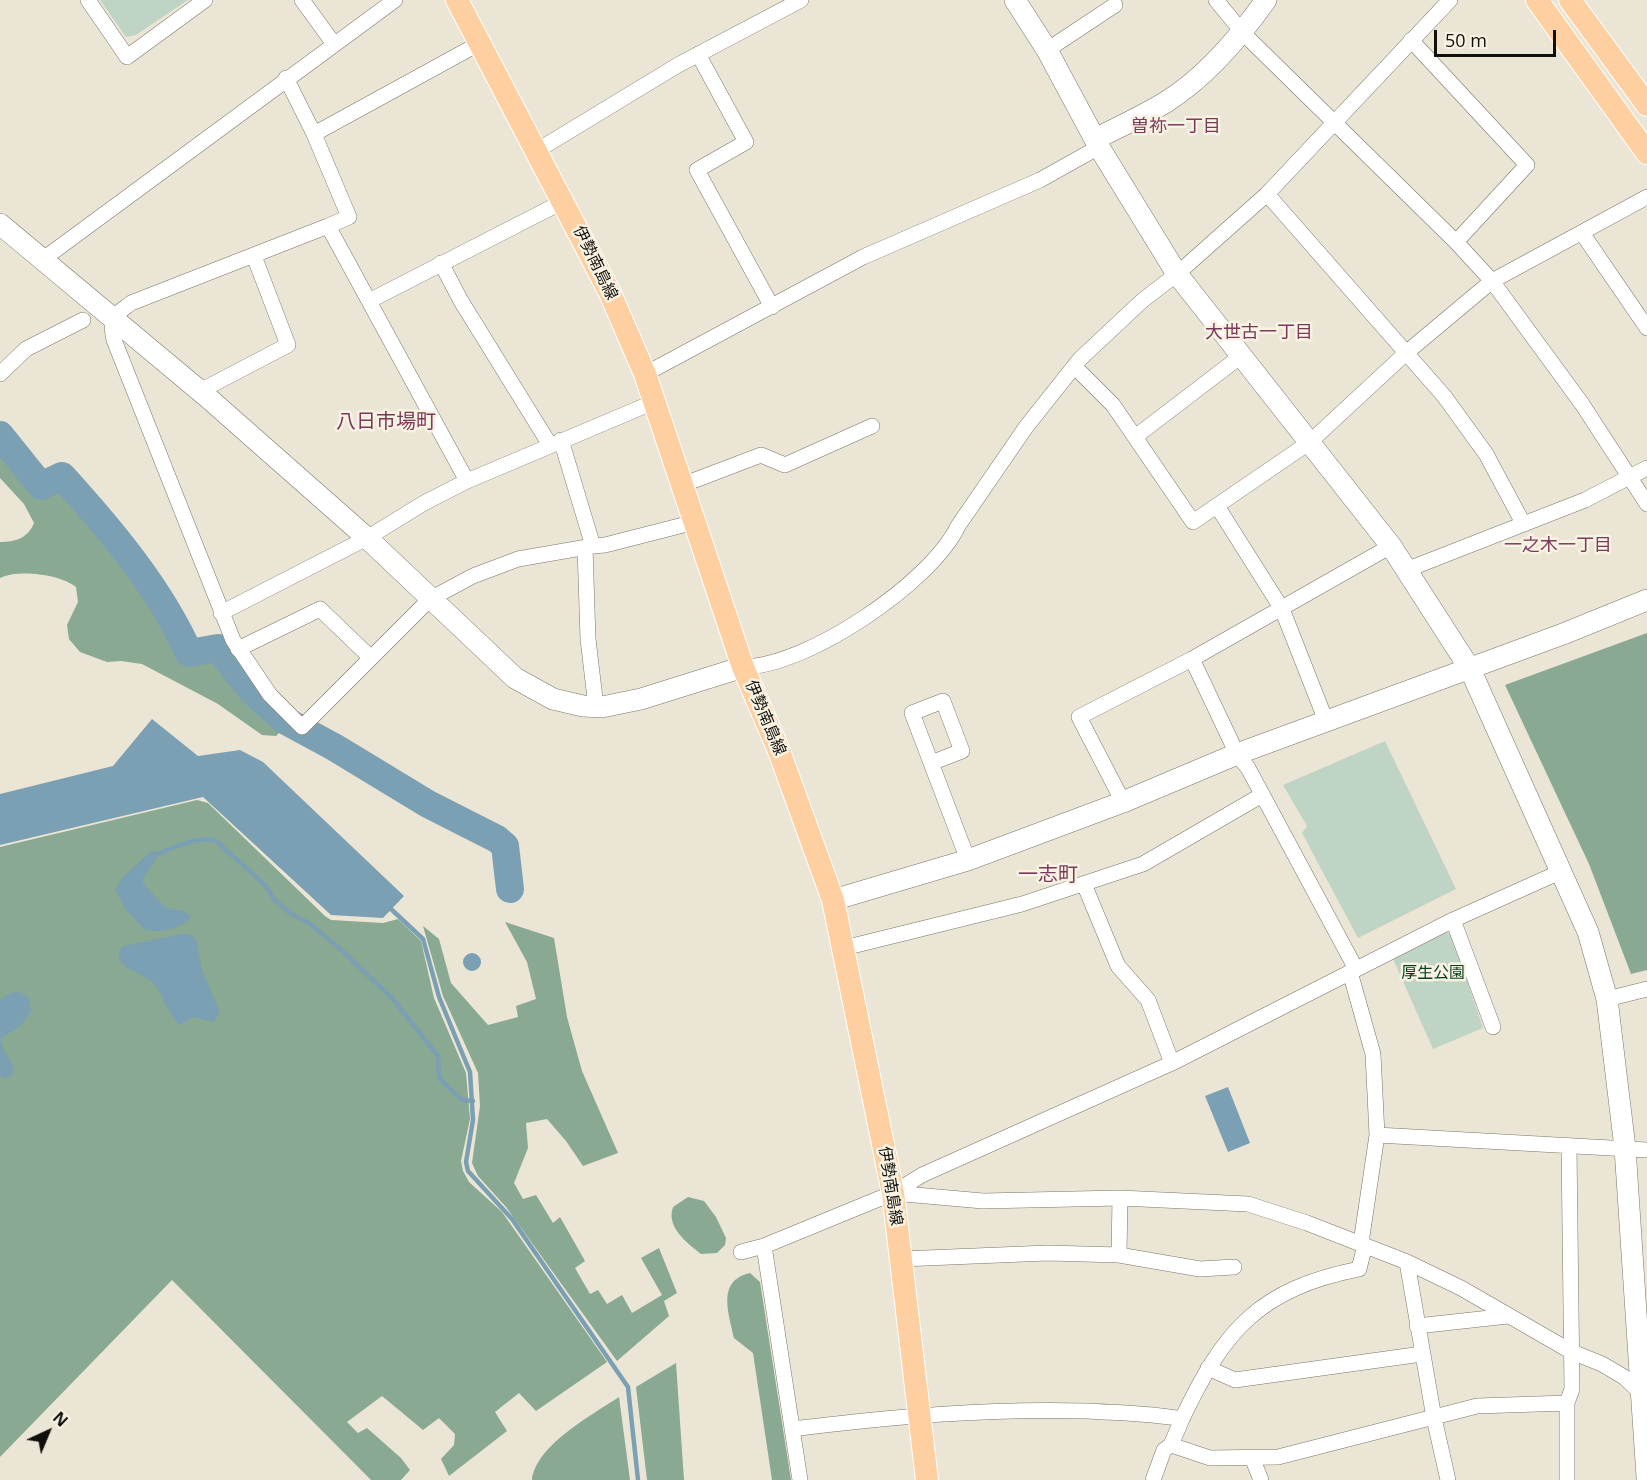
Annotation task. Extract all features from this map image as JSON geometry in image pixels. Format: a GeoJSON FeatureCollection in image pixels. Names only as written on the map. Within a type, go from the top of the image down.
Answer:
{"type":"FeatureCollection","features":[{"type":"Feature","properties":{"kind":"main road","name":"伊勢南島線"},"geometry":{"type":"LineString","coordinates":[[457,0],[564,201],[610,293],[645,374],[743,667],[779,751],[833,900],[893,1193],[927,1480]]}},
{"type":"Feature","properties":{"kind":"main road"},"geometry":{"type":"LineString","coordinates":[[1538,0],[1647,153]]}},
{"type":"Feature","properties":{"kind":"main road"},"geometry":{"type":"LineString","coordinates":[[1570,0],[1647,105]]}},
{"type":"Feature","properties":{"kind":"street"},"geometry":{"type":"LineString","coordinates":[[88,0],[127,57],[205,0]]}},
{"type":"Feature","properties":{"kind":"street"},"geometry":{"type":"LineString","coordinates":[[302,0],[334,44]]}},
{"type":"Feature","properties":{"kind":"street"},"geometry":{"type":"LineString","coordinates":[[42,260],[286,78],[395,0]]}},
{"type":"Feature","properties":{"kind":"street"},"geometry":{"type":"LineString","coordinates":[[537,150],[698,54],[801,0]]}},
{"type":"Feature","properties":{"kind":"street"},"geometry":{"type":"LineString","coordinates":[[1015,0],[1047,50],[1097,143],[1177,274],[1391,546],[1470,669],[1588,932],[1607,999],[1626,1148],[1644,1396],[1647,1477]]}},
{"type":"Feature","properties":{"kind":"street"},"geometry":{"type":"LineString","coordinates":[[1216,0],[1243,33],[1456,242],[1492,281],[1534,335],[1647,504]]}},
{"type":"Feature","properties":{"kind":"street"},"geometry":{"type":"LineString","coordinates":[[645,374],[863,257],[1040,180],[1166,102],[1192,82],[1243,33],[1266,0]]}},
{"type":"Feature","properties":{"kind":"street"},"geometry":{"type":"LineString","coordinates":[[0,225],[200,390],[367,538],[515,678],[553,699],[596,707],[641,699],[743,667],[763,667],[809,648],[877,609],[914,579],[951,541],[958,526],[1026,427],[1094,345],[1267,195],[1450,0]]}},
{"type":"Feature","properties":{"kind":"street"},"geometry":{"type":"LineString","coordinates":[[1047,50],[1116,2]]}},
{"type":"Feature","properties":{"kind":"street"},"geometry":{"type":"LineString","coordinates":[[1411,40],[1527,165],[1456,242]]}},
{"type":"Feature","properties":{"kind":"street"},"geometry":{"type":"LineString","coordinates":[[314,134],[480,43]]}},
{"type":"Feature","properties":{"kind":"street"},"geometry":{"type":"LineString","coordinates":[[698,54],[746,142],[697,170],[772,307]]}},
{"type":"Feature","properties":{"kind":"street"},"geometry":{"type":"LineString","coordinates":[[286,78],[314,134],[349,217],[131,303],[113,317],[111,325],[114,340],[221,612],[238,649],[270,695],[302,727],[430,598],[473,576],[518,559],[605,545],[695,522]]}},
{"type":"Feature","properties":{"kind":"street"},"geometry":{"type":"LineString","coordinates":[[1267,195],[1472,432],[1523,523]]}},
{"type":"Feature","properties":{"kind":"street"},"geometry":{"type":"LineString","coordinates":[[1075,367],[1113,405],[1193,522],[1310,442],[1406,353],[1492,281],[1647,197]]}},
{"type":"Feature","properties":{"kind":"street"},"geometry":{"type":"LineString","coordinates":[[369,301],[564,201]]}},
{"type":"Feature","properties":{"kind":"street"},"geometry":{"type":"LineString","coordinates":[[328,226],[467,481]]}},
{"type":"Feature","properties":{"kind":"street"},"geometry":{"type":"LineString","coordinates":[[1582,233],[1647,328]]}},
{"type":"Feature","properties":{"kind":"street"},"geometry":{"type":"LineString","coordinates":[[200,390],[288,345],[254,256]]}},
{"type":"Feature","properties":{"kind":"street"},"geometry":{"type":"LineString","coordinates":[[441,263],[478,329],[556,443],[589,546],[588,639],[596,707]]}},
{"type":"Feature","properties":{"kind":"street"},"geometry":{"type":"LineString","coordinates":[[0,374],[26,349],[83,320]]}},
{"type":"Feature","properties":{"kind":"street"},"geometry":{"type":"LineString","coordinates":[[1135,436],[1241,356]]}},
{"type":"Feature","properties":{"kind":"street"},"geometry":{"type":"LineString","coordinates":[[221,612],[367,538],[424,503],[467,481],[654,402]]}},
{"type":"Feature","properties":{"kind":"street"},"geometry":{"type":"LineString","coordinates":[[682,484],[761,455],[785,465],[872,426]]}},
{"type":"Feature","properties":{"kind":"street"},"geometry":{"type":"LineString","coordinates":[[1406,570],[1585,500],[1647,468]]}},
{"type":"Feature","properties":{"kind":"street"},"geometry":{"type":"LineString","coordinates":[[1217,506],[1282,609],[1326,721]]}},
{"type":"Feature","properties":{"kind":"street"},"geometry":{"type":"LineString","coordinates":[[1123,802],[1079,717],[1192,660],[1391,546]]}},
{"type":"Feature","properties":{"kind":"street"},"geometry":{"type":"LineString","coordinates":[[833,900],[968,860],[1123,802],[1237,754],[1470,669],[1647,600]]}},
{"type":"Feature","properties":{"kind":"street"},"geometry":{"type":"LineString","coordinates":[[238,649],[320,609],[371,658]]}},
{"type":"Feature","properties":{"kind":"street"},"geometry":{"type":"LineString","coordinates":[[1153,1480],[1164,1450],[1171,1445],[1208,1368],[1244,1320],[1269,1302],[1313,1281],[1359,1269],[1377,1135],[1373,1054],[1353,970],[1262,795],[1237,754],[1192,660]]}},
{"type":"Feature","properties":{"kind":"street"},"geometry":{"type":"LineString","coordinates":[[931,764],[968,860]]}},
{"type":"Feature","properties":{"kind":"street"},"geometry":{"type":"LineString","coordinates":[[844,948],[1022,904],[1143,864],[1262,795]]}},
{"type":"Feature","properties":{"kind":"street"},"geometry":{"type":"LineString","coordinates":[[741,1252],[764,1246],[893,1193],[922,1175],[1172,1063],[1453,920],[1560,872]]}},
{"type":"Feature","properties":{"kind":"street"},"geometry":{"type":"LineString","coordinates":[[1084,884],[1118,966],[1148,1000],[1172,1063]]}},
{"type":"Feature","properties":{"kind":"street"},"geometry":{"type":"LineString","coordinates":[[1453,920],[1493,1027]]}},
{"type":"Feature","properties":{"kind":"street"},"geometry":{"type":"LineString","coordinates":[[1607,999],[1647,989]]}},
{"type":"Feature","properties":{"kind":"street"},"geometry":{"type":"LineString","coordinates":[[1377,1135],[1647,1150]]}},
{"type":"Feature","properties":{"kind":"street"},"geometry":{"type":"LineString","coordinates":[[1567,1480],[1567,1403],[1572,1389],[1569,1146]]}},
{"type":"Feature","properties":{"kind":"street"},"geometry":{"type":"LineString","coordinates":[[893,1193],[983,1201],[1120,1198],[1248,1204],[1363,1244],[1407,1262],[1572,1352],[1602,1364],[1624,1377],[1644,1396]]}},
{"type":"Feature","properties":{"kind":"street"},"geometry":{"type":"LineString","coordinates":[[1119,1255],[1120,1198]]}},
{"type":"Feature","properties":{"kind":"street"},"geometry":{"type":"LineString","coordinates":[[764,1246],[800,1480]]}},
{"type":"Feature","properties":{"kind":"street"},"geometry":{"type":"LineString","coordinates":[[901,1259],[1048,1253],[1119,1255],[1200,1269],[1234,1267]]}},
{"type":"Feature","properties":{"kind":"street"},"geometry":{"type":"LineString","coordinates":[[1407,1262],[1434,1418],[1448,1480]]}},
{"type":"Feature","properties":{"kind":"street"},"geometry":{"type":"LineString","coordinates":[[1418,1326],[1508,1316]]}},
{"type":"Feature","properties":{"kind":"street"},"geometry":{"type":"LineString","coordinates":[[1208,1368],[1235,1380],[1422,1354]]}},
{"type":"Feature","properties":{"kind":"street"},"geometry":{"type":"LineString","coordinates":[[1171,1445],[1210,1458],[1253,1460],[1315,1449],[1477,1406],[1567,1403]]}},
{"type":"Feature","properties":{"kind":"street"},"geometry":{"type":"LineString","coordinates":[[792,1429],[902,1416],[921,1417],[1003,1411],[1154,1414],[1182,1419]]}},
{"type":"Feature","properties":{"kind":"street"},"geometry":{"type":"LineString","coordinates":[[1253,1460],[1261,1480]]}},
{"type":"Feature","properties":{"kind":"green space"},"geometry":{"type":"Polygon","coordinates":[[[100,0],[188,0],[136,35],[126,37],[100,0]]]}},
{"type":"Feature","properties":{"kind":"green space"},"geometry":{"type":"Polygon","coordinates":[[[0,441],[40,490],[61,480],[147,586],[187,657],[212,651],[217,653],[250,696],[279,724],[281,731],[276,736],[262,735],[218,704],[142,664],[107,662],[80,652],[69,639],[67,625],[78,602],[76,587],[60,579],[39,574],[17,574],[0,578],[0,542],[25,536],[34,523],[24,504],[0,478],[0,441]]]}},
{"type":"Feature","properties":{"kind":"green space"},"geometry":{"type":"Polygon","coordinates":[[[1647,633],[1647,970],[1631,974],[1589,864],[1505,685],[1647,633]]]}},
{"type":"Feature","properties":{"kind":"green space"},"geometry":{"type":"Polygon","coordinates":[[[1385,741],[1456,889],[1358,938],[1302,833],[1307,826],[1283,785],[1385,741]]]}},
{"type":"Feature","properties":{"kind":"green space"},"geometry":{"type":"Polygon","coordinates":[[[197,800],[208,803],[331,920],[383,923],[398,919],[421,941],[434,998],[466,1073],[470,1119],[461,1161],[463,1171],[469,1182],[502,1212],[607,1362],[536,1411],[519,1393],[495,1412],[507,1431],[449,1476],[441,1459],[454,1445],[455,1434],[439,1418],[423,1430],[382,1396],[347,1422],[358,1433],[367,1428],[401,1458],[410,1470],[401,1480],[371,1480],[172,1280],[0,1457],[0,847],[197,800]]]}},
{"type":"Feature","properties":{"kind":"green space"},"geometry":{"type":"Polygon","coordinates":[[[505,922],[554,938],[567,1017],[582,1071],[618,1153],[583,1166],[547,1119],[526,1123],[528,1148],[514,1183],[523,1199],[536,1195],[553,1223],[560,1217],[585,1261],[575,1268],[590,1294],[598,1290],[607,1304],[622,1295],[632,1313],[662,1295],[641,1258],[659,1248],[677,1293],[664,1301],[669,1316],[617,1361],[506,1207],[478,1176],[472,1163],[480,1106],[478,1073],[443,996],[423,926],[439,939],[451,983],[488,1025],[518,1017],[516,1006],[536,999],[527,962],[505,922]]]}},
{"type":"Feature","properties":{"kind":"green space","name":"厚生公園"},"geometry":{"type":"Polygon","coordinates":[[[1446,932],[1452,935],[1483,1028],[1433,1049],[1393,959],[1446,932]]]}},
{"type":"Feature","properties":{"kind":"green space"},"geometry":{"type":"Polygon","coordinates":[[[688,1197],[704,1201],[716,1217],[726,1238],[725,1245],[717,1253],[701,1254],[679,1234],[675,1227],[672,1221],[673,1207],[688,1197]]]}},
{"type":"Feature","properties":{"kind":"green space"},"geometry":{"type":"Polygon","coordinates":[[[750,1273],[760,1282],[791,1480],[772,1480],[753,1353],[734,1338],[728,1309],[727,1299],[732,1283],[739,1277],[750,1273]]]}},
{"type":"Feature","properties":{"kind":"green space"},"geometry":{"type":"Polygon","coordinates":[[[676,1363],[684,1480],[647,1480],[636,1387],[676,1363]]]}},
{"type":"Feature","properties":{"kind":"green space"},"geometry":{"type":"Polygon","coordinates":[[[619,1397],[630,1480],[532,1480],[543,1455],[554,1443],[619,1397]]]}},
{"type":"Feature","properties":{"kind":"water"},"geometry":{"type":"Polygon","coordinates":[[[152,719],[198,756],[240,750],[263,762],[404,896],[383,918],[331,915],[203,797],[0,845],[0,794],[113,766],[152,719]]]}},
{"type":"Feature","properties":{"kind":"water"},"geometry":{"type":"Polygon","coordinates":[[[151,851],[158,856],[143,879],[143,883],[166,908],[184,911],[191,917],[182,925],[170,929],[145,930],[126,910],[115,890],[123,877],[151,851]]]}},
{"type":"Feature","properties":{"kind":"water"},"geometry":{"type":"Polygon","coordinates":[[[189,934],[196,939],[202,970],[220,1012],[214,1022],[194,1017],[180,1025],[151,981],[125,967],[119,958],[119,951],[123,946],[189,934]]]}},
{"type":"Feature","properties":{"kind":"water"},"geometry":{"type":"Polygon","coordinates":[[[472,953],[478,956],[481,962],[478,968],[472,971],[466,968],[463,962],[466,956],[472,953]]]}},
{"type":"Feature","properties":{"kind":"water"},"geometry":{"type":"Polygon","coordinates":[[[19,991],[29,998],[31,1012],[21,1026],[1,1038],[1,1044],[14,1068],[13,1074],[5,1079],[0,1075],[0,1000],[8,994],[19,991]]]}},
{"type":"Feature","properties":{"kind":"water"},"geometry":{"type":"Polygon","coordinates":[[[1228,1087],[1250,1143],[1228,1152],[1205,1096],[1228,1087]]]}},
{"type":"Feature","properties":{"kind":"waterway"},"geometry":{"type":"LineString","coordinates":[[0,435],[41,486],[62,476],[98,517],[149,582],[189,653],[218,648],[252,691],[284,720],[334,747],[428,804],[497,839],[505,846],[510,889]]}},
{"type":"Feature","properties":{"kind":"waterway"},"geometry":{"type":"LineString","coordinates":[[157,854],[194,841],[216,841],[265,885],[274,899],[338,947],[393,999],[438,1056],[439,1078],[462,1100],[473,1101]]}},
{"type":"Feature","properties":{"kind":"waterway"},"geometry":{"type":"LineString","coordinates":[[391,909],[423,939],[439,997],[470,1072],[473,1120],[466,1162],[468,1171],[512,1219],[628,1387],[638,1480]]}},
{"type":"Feature","properties":{"kind":"district","name":"曽祢一丁目"},"geometry":{"type":"Point","coordinates":[1176,127]}},
{"type":"Feature","properties":{"kind":"district","name":"大世古一丁目"},"geometry":{"type":"Point","coordinates":[1259,333]}},
{"type":"Feature","properties":{"kind":"district","name":"八日市場町"},"geometry":{"type":"Point","coordinates":[386,422]}},
{"type":"Feature","properties":{"kind":"district","name":"一之木一丁目"},"geometry":{"type":"Point","coordinates":[1558,546]}},
{"type":"Feature","properties":{"kind":"district","name":"一志町"},"geometry":{"type":"Point","coordinates":[1048,875]}}]}
